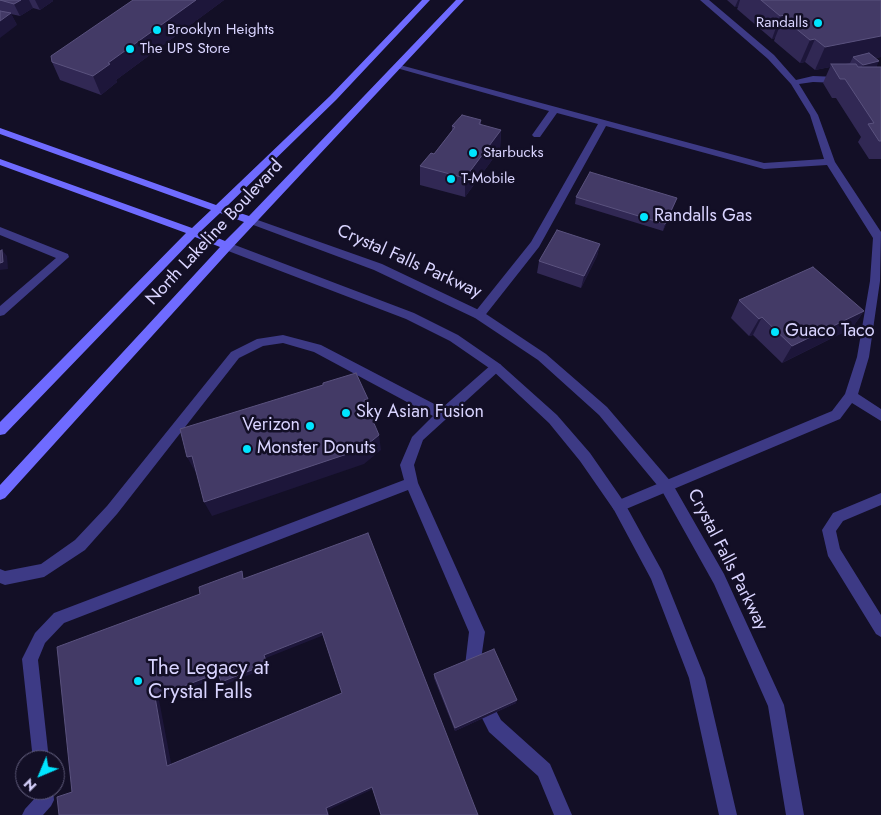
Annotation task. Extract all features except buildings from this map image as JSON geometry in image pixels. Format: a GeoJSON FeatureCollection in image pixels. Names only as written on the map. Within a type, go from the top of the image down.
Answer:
{"type":"FeatureCollection","features":[{"type":"Feature","properties":{"kind":"main road","name":"North Lakeline Boulevard"},"geometry":{"type":"LineString","coordinates":[[0,430],[194,232],[333,98],[426,0]]}},
{"type":"Feature","properties":{"kind":"main road","name":"North Lakeline Boulevard"},"geometry":{"type":"LineString","coordinates":[[0,494],[228,246],[460,0]]}},
{"type":"Feature","properties":{"kind":"main road","name":"Crystal Falls Parkway"},"geometry":{"type":"LineString","coordinates":[[0,131],[252,221]]}},
{"type":"Feature","properties":{"kind":"main road"},"geometry":{"type":"LineString","coordinates":[[0,162],[228,246]]}},
{"type":"Feature","properties":{"kind":"street"},"geometry":{"type":"LineString","coordinates":[[619,506],[836,415],[852,396],[863,357],[880,238],[830,162],[814,116],[794,83],[772,57],[704,0]]}},
{"type":"Feature","properties":{"kind":"street"},"geometry":{"type":"LineString","coordinates":[[397,67],[764,166],[830,162]]}},
{"type":"Feature","properties":{"kind":"street"},"geometry":{"type":"LineString","coordinates":[[813,79],[820,75],[838,71]]}},
{"type":"Feature","properties":{"kind":"street"},"geometry":{"type":"LineString","coordinates":[[794,83],[813,79],[852,80]]}},
{"type":"Feature","properties":{"kind":"street"},"geometry":{"type":"LineString","coordinates":[[537,135],[554,110]]}},
{"type":"Feature","properties":{"kind":"street"},"geometry":{"type":"LineString","coordinates":[[479,314],[535,244],[604,123]]}},
{"type":"Feature","properties":{"kind":"street","name":"Crystal Falls Parkway"},"geometry":{"type":"LineString","coordinates":[[252,221],[378,267],[479,314],[542,357],[603,411],[667,487],[719,579],[776,705],[795,815]]}},
{"type":"Feature","properties":{"kind":"street"},"geometry":{"type":"LineString","coordinates":[[0,231],[64,257],[0,312]]}},
{"type":"Feature","properties":{"kind":"street"},"geometry":{"type":"LineString","coordinates":[[228,246],[410,316],[454,338],[496,367],[553,419],[585,456],[619,506],[657,576],[697,678],[728,815]]}},
{"type":"Feature","properties":{"kind":"street"},"geometry":{"type":"LineString","coordinates":[[0,576],[5,578],[44,570],[80,546],[112,510],[235,355],[261,342],[283,339],[317,348],[443,415]]}},
{"type":"Feature","properties":{"kind":"street"},"geometry":{"type":"LineString","coordinates":[[496,367],[418,437],[407,465],[411,483],[477,632],[472,674],[479,696],[495,726],[544,770],[563,815]]}},
{"type":"Feature","properties":{"kind":"street"},"geometry":{"type":"LineString","coordinates":[[852,396],[881,416]]}},
{"type":"Feature","properties":{"kind":"street"},"geometry":{"type":"LineString","coordinates":[[40,750],[30,659],[40,638],[59,618],[411,483]]}},
{"type":"Feature","properties":{"kind":"street"},"geometry":{"type":"LineString","coordinates":[[881,499],[838,517],[829,530],[833,551],[881,629]]}},
{"type":"Feature","properties":{"kind":"street"},"geometry":{"type":"LineString","coordinates":[[31,815],[45,800]]}},
{"type":"Feature","properties":{"kind":"place","name":"Randalls"},"geometry":{"type":"Point","coordinates":[818,23]}},
{"type":"Feature","properties":{"kind":"place","name":"Brooklyn Heights"},"geometry":{"type":"Point","coordinates":[157,30]}},
{"type":"Feature","properties":{"kind":"place","name":"The UPS Store"},"geometry":{"type":"Point","coordinates":[130,49]}},
{"type":"Feature","properties":{"kind":"place","name":"Starbucks"},"geometry":{"type":"Point","coordinates":[473,153]}},
{"type":"Feature","properties":{"kind":"place","name":"T-Mobile"},"geometry":{"type":"Point","coordinates":[451,179]}},
{"type":"Feature","properties":{"kind":"place","name":"Randalls Gas"},"geometry":{"type":"Point","coordinates":[644,217]}},
{"type":"Feature","properties":{"kind":"place","name":"Guaco Taco"},"geometry":{"type":"Point","coordinates":[775,332]}},
{"type":"Feature","properties":{"kind":"place","name":"Sky Asian Fusion"},"geometry":{"type":"Point","coordinates":[346,413]}},
{"type":"Feature","properties":{"kind":"place","name":"Verizon"},"geometry":{"type":"Point","coordinates":[310,426]}},
{"type":"Feature","properties":{"kind":"place","name":"Monster Donuts"},"geometry":{"type":"Point","coordinates":[247,449]}},
{"type":"Feature","properties":{"kind":"place","name":"The Legacy at Crystal Falls"},"geometry":{"type":"Point","coordinates":[138,681]}}]}
